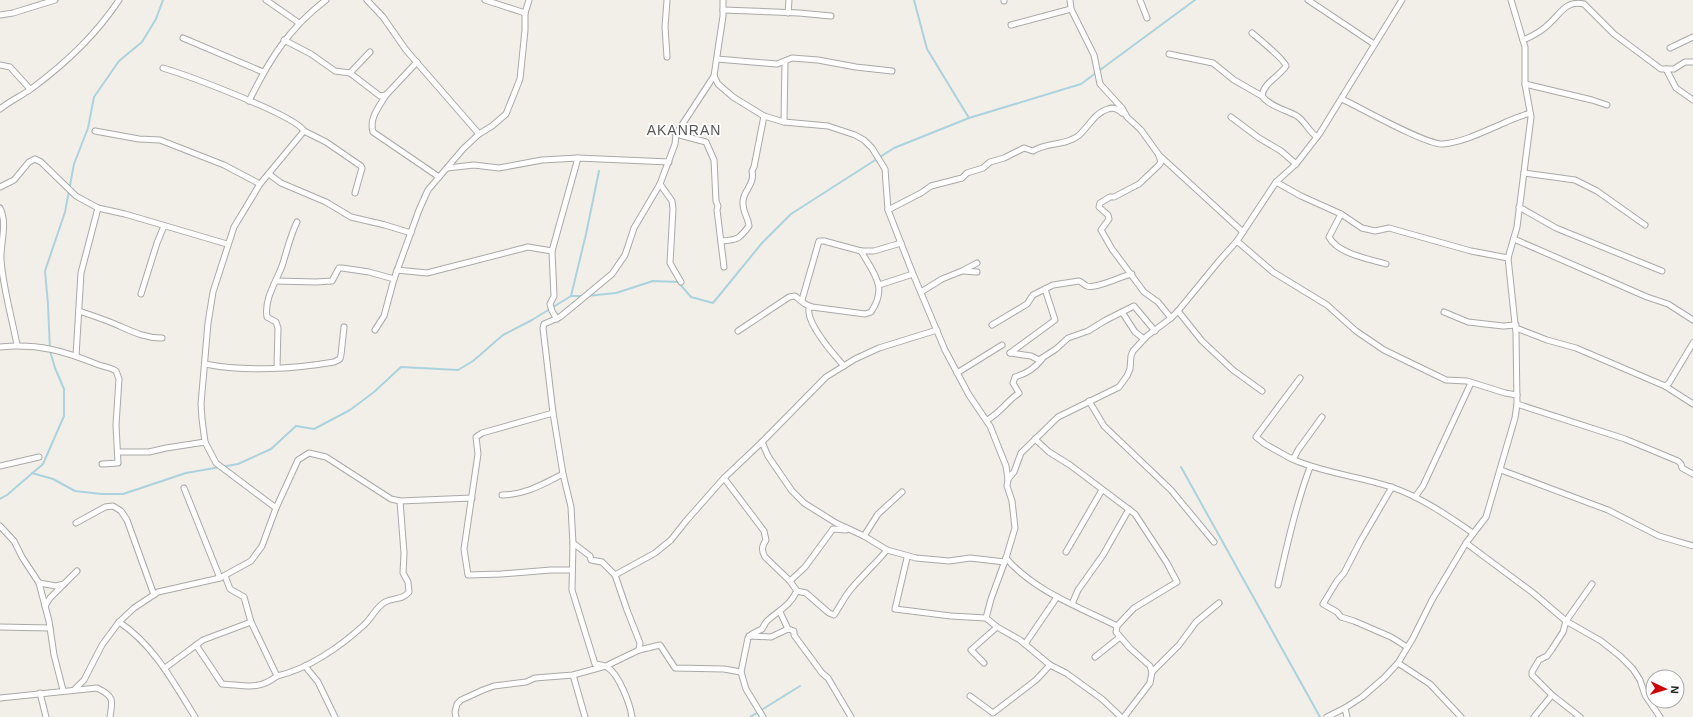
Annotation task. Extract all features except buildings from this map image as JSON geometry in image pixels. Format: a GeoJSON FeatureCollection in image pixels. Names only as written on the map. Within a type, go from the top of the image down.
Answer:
{"type":"FeatureCollection","features":[{"type":"Feature","properties":{"kind":"street"},"geometry":{"type":"LineString","coordinates":[[0,16],[55,0]]}},
{"type":"Feature","properties":{"kind":"street"},"geometry":{"type":"LineString","coordinates":[[0,109],[30,89],[65,61],[104,22],[119,0]]}},
{"type":"Feature","properties":{"kind":"street"},"geometry":{"type":"LineString","coordinates":[[266,0],[299,23]]}},
{"type":"Feature","properties":{"kind":"street"},"geometry":{"type":"LineString","coordinates":[[249,101],[263,72],[284,40],[299,23],[326,0]]}},
{"type":"Feature","properties":{"kind":"street"},"geometry":{"type":"LineString","coordinates":[[367,0],[383,17],[416,62],[479,134]]}},
{"type":"Feature","properties":{"kind":"street"},"geometry":{"type":"LineString","coordinates":[[485,0],[525,13]]}},
{"type":"Feature","properties":{"kind":"street"},"geometry":{"type":"LineString","coordinates":[[375,330],[384,316],[397,270],[428,190],[463,149],[479,134],[492,126],[506,114],[520,79],[525,30],[525,13],[529,0]]}},
{"type":"Feature","properties":{"kind":"street"},"geometry":{"type":"LineString","coordinates":[[667,0],[665,27],[667,57]]}},
{"type":"Feature","properties":{"kind":"street"},"geometry":{"type":"LineString","coordinates":[[632,717],[626,695],[613,671],[606,666],[595,664],[572,590],[573,543],[571,506],[563,474],[553,413],[543,328],[544,324],[557,319],[612,274],[625,254],[634,228],[660,184],[675,144],[676,134],[714,76],[723,0]]}},
{"type":"Feature","properties":{"kind":"street"},"geometry":{"type":"LineString","coordinates":[[788,12],[789,0]]}},
{"type":"Feature","properties":{"kind":"street"},"geometry":{"type":"LineString","coordinates":[[1070,0],[1071,9],[1094,56],[1100,84],[1122,108],[1127,117]]}},
{"type":"Feature","properties":{"kind":"street"},"geometry":{"type":"LineString","coordinates":[[1140,0],[1147,18]]}},
{"type":"Feature","properties":{"kind":"street"},"geometry":{"type":"LineString","coordinates":[[1308,0],[1374,44]]}},
{"type":"Feature","properties":{"kind":"street"},"geometry":{"type":"LineString","coordinates":[[1008,479],[1014,472],[1022,453],[1058,417],[1119,387],[1130,369],[1133,351],[1144,339],[1178,311],[1237,241],[1276,182],[1296,164],[1317,137],[1402,0]]}},
{"type":"Feature","properties":{"kind":"street"},"geometry":{"type":"LineString","coordinates":[[1327,717],[1345,708],[1373,688],[1398,663],[1432,600],[1466,543],[1486,517],[1515,418],[1517,404],[1516,326],[1508,258],[1517,226],[1530,113],[1525,84],[1523,40],[1511,0]]}},
{"type":"Feature","properties":{"kind":"street"},"geometry":{"type":"LineString","coordinates":[[1523,40],[1537,34],[1551,23],[1563,7],[1570,1],[1578,1],[1584,4],[1614,34],[1661,69],[1674,69],[1685,62],[1693,62]]}},
{"type":"Feature","properties":{"kind":"street"},"geometry":{"type":"LineString","coordinates":[[1011,25],[1071,9]]}},
{"type":"Feature","properties":{"kind":"street"},"geometry":{"type":"LineString","coordinates":[[723,10],[788,12],[831,16]]}},
{"type":"Feature","properties":{"kind":"street"},"geometry":{"type":"LineString","coordinates":[[1252,33],[1281,58],[1285,62],[1286,66],[1281,73],[1267,84],[1262,96]]}},
{"type":"Feature","properties":{"kind":"street"},"geometry":{"type":"LineString","coordinates":[[1670,48],[1693,37]]}},
{"type":"Feature","properties":{"kind":"street"},"geometry":{"type":"LineString","coordinates":[[183,38],[263,72]]}},
{"type":"Feature","properties":{"kind":"street"},"geometry":{"type":"LineString","coordinates":[[284,40],[311,54],[335,71],[350,73],[380,96],[386,95]]}},
{"type":"Feature","properties":{"kind":"street"},"geometry":{"type":"LineString","coordinates":[[350,73],[370,52]]}},
{"type":"Feature","properties":{"kind":"street"},"geometry":{"type":"LineString","coordinates":[[1169,54],[1213,63],[1234,80],[1276,106],[1299,117],[1317,137]]}},
{"type":"Feature","properties":{"kind":"street"},"geometry":{"type":"LineString","coordinates":[[716,58],[776,64],[785,62],[792,58],[818,60],[856,67],[892,71]]}},
{"type":"Feature","properties":{"kind":"street"},"geometry":{"type":"LineString","coordinates":[[416,62],[386,95],[377,109],[371,126],[373,132],[379,138],[439,177]]}},
{"type":"Feature","properties":{"kind":"street"},"geometry":{"type":"LineString","coordinates":[[784,122],[785,62]]}},
{"type":"Feature","properties":{"kind":"street"},"geometry":{"type":"LineString","coordinates":[[0,65],[10,67],[30,89]]}},
{"type":"Feature","properties":{"kind":"street"},"geometry":{"type":"LineString","coordinates":[[163,68],[186,75],[296,122],[304,131],[326,142],[361,166],[362,168],[355,193]]}},
{"type":"Feature","properties":{"kind":"street"},"geometry":{"type":"LineString","coordinates":[[1666,69],[1676,88],[1693,100]]}},
{"type":"Feature","properties":{"kind":"street"},"geometry":{"type":"LineString","coordinates":[[714,76],[718,84],[733,97],[764,116],[784,122],[828,126],[855,135],[864,140],[872,148],[885,169],[888,210],[912,274],[945,350],[969,395],[987,420],[1006,466],[1008,479],[1007,486],[1012,501],[1015,528],[1006,560],[991,599],[986,618]]}},
{"type":"Feature","properties":{"kind":"street"},"geometry":{"type":"LineString","coordinates":[[1525,84],[1607,105]]}},
{"type":"Feature","properties":{"kind":"street"},"geometry":{"type":"LineString","coordinates":[[1342,98],[1421,138],[1442,144],[1454,142],[1490,130],[1504,122],[1530,113]]}},
{"type":"Feature","properties":{"kind":"street"},"geometry":{"type":"LineString","coordinates":[[888,210],[921,193],[931,186],[962,178],[968,173],[983,168],[990,162],[1004,158],[1024,148],[1033,151],[1042,146],[1061,143],[1077,136],[1098,114],[1108,109],[1118,109],[1141,130],[1159,155],[1243,232]]}},
{"type":"Feature","properties":{"kind":"street"},"geometry":{"type":"LineString","coordinates":[[721,241],[737,240],[749,226],[743,211],[743,200],[752,182],[752,171],[764,116]]}},
{"type":"Feature","properties":{"kind":"street"},"geometry":{"type":"LineString","coordinates":[[1231,116],[1259,138],[1281,151],[1296,164]]}},
{"type":"Feature","properties":{"kind":"street"},"geometry":{"type":"LineString","coordinates":[[95,131],[139,139],[160,140],[224,165],[260,184]]}},
{"type":"Feature","properties":{"kind":"street"},"geometry":{"type":"LineString","coordinates":[[276,508],[216,463],[205,442],[201,404],[208,323],[213,292],[234,227],[260,184],[304,131]]}},
{"type":"Feature","properties":{"kind":"street"},"geometry":{"type":"LineString","coordinates":[[676,134],[706,142],[714,164],[716,201],[718,206],[717,210],[724,267]]}},
{"type":"Feature","properties":{"kind":"street"},"geometry":{"type":"LineString","coordinates":[[1159,155],[1161,162],[1159,165],[1139,184],[1110,197],[1099,205],[1099,207],[1108,215],[1110,219],[1101,230],[1112,249],[1144,292],[1158,302],[1171,318]]}},
{"type":"Feature","properties":{"kind":"street"},"geometry":{"type":"LineString","coordinates":[[447,168],[474,165],[498,168],[542,160],[578,158],[669,162]]}},
{"type":"Feature","properties":{"kind":"street"},"geometry":{"type":"LineString","coordinates":[[557,319],[550,304],[554,296],[552,251],[578,158]]}},
{"type":"Feature","properties":{"kind":"street"},"geometry":{"type":"LineString","coordinates":[[0,187],[14,180],[29,162],[35,159],[41,162],[76,196],[98,208],[228,244]]}},
{"type":"Feature","properties":{"kind":"street"},"geometry":{"type":"LineString","coordinates":[[1524,173],[1575,180],[1597,191],[1645,225]]}},
{"type":"Feature","properties":{"kind":"street"},"geometry":{"type":"LineString","coordinates":[[269,174],[281,183],[326,202],[351,217],[411,233]]}},
{"type":"Feature","properties":{"kind":"street"},"geometry":{"type":"LineString","coordinates":[[1276,182],[1301,196],[1342,214],[1362,228],[1375,231],[1389,228],[1471,251],[1508,258]]}},
{"type":"Feature","properties":{"kind":"street"},"geometry":{"type":"LineString","coordinates":[[660,184],[672,201],[673,208],[670,263],[682,282]]}},
{"type":"Feature","properties":{"kind":"street"},"geometry":{"type":"LineString","coordinates":[[1519,207],[1556,228],[1662,271]]}},
{"type":"Feature","properties":{"kind":"street"},"geometry":{"type":"LineString","coordinates":[[0,208],[4,222],[1,245],[1,261],[17,345]]}},
{"type":"Feature","properties":{"kind":"street"},"geometry":{"type":"LineString","coordinates":[[76,356],[81,273],[98,208]]}},
{"type":"Feature","properties":{"kind":"street"},"geometry":{"type":"LineString","coordinates":[[1342,214],[1329,237],[1332,243],[1356,256],[1386,264]]}},
{"type":"Feature","properties":{"kind":"street"},"geometry":{"type":"LineString","coordinates":[[277,367],[278,328],[276,322],[267,317],[266,310],[268,298],[276,281],[288,242],[297,222]]}},
{"type":"Feature","properties":{"kind":"street"},"geometry":{"type":"LineString","coordinates":[[141,294],[164,226]]}},
{"type":"Feature","properties":{"kind":"street"},"geometry":{"type":"LineString","coordinates":[[1514,239],[1647,297],[1661,301],[1693,320]]}},
{"type":"Feature","properties":{"kind":"street"},"geometry":{"type":"LineString","coordinates":[[802,300],[819,241],[862,251],[874,252],[901,243]]}},
{"type":"Feature","properties":{"kind":"street"},"geometry":{"type":"LineString","coordinates":[[1237,241],[1273,272],[1327,305],[1356,330],[1384,350],[1446,380],[1467,381],[1505,393],[1517,395]]}},
{"type":"Feature","properties":{"kind":"street"},"geometry":{"type":"LineString","coordinates":[[397,270],[427,273],[528,247],[552,251]]}},
{"type":"Feature","properties":{"kind":"street"},"geometry":{"type":"LineString","coordinates":[[738,331],[789,297],[795,296],[802,300],[805,304],[812,307],[865,314],[871,312],[879,293],[880,285],[862,251]]}},
{"type":"Feature","properties":{"kind":"street"},"geometry":{"type":"LineString","coordinates":[[921,292],[942,279],[977,263]]}},
{"type":"Feature","properties":{"kind":"street"},"geometry":{"type":"LineString","coordinates":[[276,281],[332,281],[338,268],[369,272],[394,279]]}},
{"type":"Feature","properties":{"kind":"street"},"geometry":{"type":"LineString","coordinates":[[962,271],[978,272]]}},
{"type":"Feature","properties":{"kind":"street"},"geometry":{"type":"LineString","coordinates":[[880,285],[912,274]]}},
{"type":"Feature","properties":{"kind":"street"},"geometry":{"type":"LineString","coordinates":[[992,326],[1027,304],[1033,295],[1052,285],[1065,284],[1073,280],[1079,281],[1086,286],[1091,287],[1109,283],[1132,274]]}},
{"type":"Feature","properties":{"kind":"street"},"geometry":{"type":"LineString","coordinates":[[1045,289],[1055,320],[1010,354],[1031,356],[1039,360],[1056,349],[1068,338],[1088,331],[1134,306],[1136,306],[1154,331]]}},
{"type":"Feature","properties":{"kind":"street"},"geometry":{"type":"LineString","coordinates":[[812,307],[809,308],[808,313],[829,349],[844,366]]}},
{"type":"Feature","properties":{"kind":"street"},"geometry":{"type":"LineString","coordinates":[[79,311],[114,323],[141,336],[162,338]]}},
{"type":"Feature","properties":{"kind":"street"},"geometry":{"type":"LineString","coordinates":[[1178,311],[1202,341],[1233,370],[1262,391]]}},
{"type":"Feature","properties":{"kind":"street"},"geometry":{"type":"LineString","coordinates":[[1122,312],[1135,332],[1144,339]]}},
{"type":"Feature","properties":{"kind":"street"},"geometry":{"type":"LineString","coordinates":[[1444,312],[1468,322],[1516,326],[1547,340],[1576,348],[1665,386],[1693,404]]}},
{"type":"Feature","properties":{"kind":"street"},"geometry":{"type":"LineString","coordinates":[[205,364],[218,367],[277,367],[307,366],[337,361],[341,355],[344,327]]}},
{"type":"Feature","properties":{"kind":"street"},"geometry":{"type":"LineString","coordinates":[[615,575],[655,553],[671,540],[724,478],[826,377],[879,348],[937,330]]}},
{"type":"Feature","properties":{"kind":"street"},"geometry":{"type":"LineString","coordinates":[[1665,386],[1669,383],[1693,343]]}},
{"type":"Feature","properties":{"kind":"street"},"geometry":{"type":"LineString","coordinates":[[0,347],[17,345],[40,346],[76,356],[116,371],[119,379],[116,425],[118,463],[102,464]]}},
{"type":"Feature","properties":{"kind":"street"},"geometry":{"type":"LineString","coordinates":[[957,373],[1002,345]]}},
{"type":"Feature","properties":{"kind":"street"},"geometry":{"type":"LineString","coordinates":[[987,420],[995,415],[1010,399],[1019,393],[1013,383],[1015,377],[1034,368],[1045,355]]}},
{"type":"Feature","properties":{"kind":"street"},"geometry":{"type":"LineString","coordinates":[[1300,378],[1256,437],[1265,444],[1310,467],[1392,487],[1415,497],[1473,533]]}},
{"type":"Feature","properties":{"kind":"street"},"geometry":{"type":"LineString","coordinates":[[1415,497],[1423,486],[1472,383]]}},
{"type":"Feature","properties":{"kind":"street"},"geometry":{"type":"LineString","coordinates":[[1089,401],[1104,426],[1171,490],[1214,542]]}},
{"type":"Feature","properties":{"kind":"street"},"geometry":{"type":"LineString","coordinates":[[1517,404],[1625,439],[1678,461],[1682,468],[1693,474]]}},
{"type":"Feature","properties":{"kind":"street"},"geometry":{"type":"LineString","coordinates":[[553,413],[482,433],[476,437],[478,454],[464,549],[468,575],[572,570]]}},
{"type":"Feature","properties":{"kind":"street"},"geometry":{"type":"LineString","coordinates":[[1292,459],[1322,417]]}},
{"type":"Feature","properties":{"kind":"street"},"geometry":{"type":"LineString","coordinates":[[1035,439],[1048,452],[1070,466],[1129,509],[1143,524],[1177,582],[1134,608],[1117,626],[1116,632],[1130,648],[1150,666],[1152,672],[1150,683],[1124,717]]}},
{"type":"Feature","properties":{"kind":"street"},"geometry":{"type":"LineString","coordinates":[[118,452],[148,452],[205,442]]}},
{"type":"Feature","properties":{"kind":"street"},"geometry":{"type":"LineString","coordinates":[[762,442],[768,456],[792,490],[804,503],[836,524],[864,536],[888,550],[916,558],[949,561],[970,558],[1006,560],[1018,572],[1057,597],[1117,626]]}},
{"type":"Feature","properties":{"kind":"street"},"geometry":{"type":"LineString","coordinates":[[75,689],[84,680],[102,645],[119,622],[134,608],[158,592],[222,577],[251,561],[262,546],[276,508],[298,460],[309,453],[326,457],[391,499],[400,501],[472,498]]}},
{"type":"Feature","properties":{"kind":"street"},"geometry":{"type":"LineString","coordinates":[[0,466],[39,457]]}},
{"type":"Feature","properties":{"kind":"street"},"geometry":{"type":"LineString","coordinates":[[1278,585],[1290,529],[1310,467]]}},
{"type":"Feature","properties":{"kind":"street"},"geometry":{"type":"LineString","coordinates":[[1501,470],[1608,510],[1659,536],[1693,546]]}},
{"type":"Feature","properties":{"kind":"street"},"geometry":{"type":"LineString","coordinates":[[502,495],[514,495],[533,489],[563,474]]}},
{"type":"Feature","properties":{"kind":"street"},"geometry":{"type":"LineString","coordinates":[[724,478],[764,531],[766,540],[762,546],[762,552],[765,557],[790,581],[798,591],[806,593],[829,613],[834,615],[850,590],[870,566],[877,562],[888,550]]}},
{"type":"Feature","properties":{"kind":"street"},"geometry":{"type":"LineString","coordinates":[[1392,487],[1344,573],[1337,581],[1323,604],[1338,612],[1341,617],[1391,637],[1407,647]]}},
{"type":"Feature","properties":{"kind":"street"},"geometry":{"type":"LineString","coordinates":[[184,488],[222,577],[230,589],[243,594],[251,622],[277,676]]}},
{"type":"Feature","properties":{"kind":"street"},"geometry":{"type":"LineString","coordinates":[[1066,552],[1102,490]]}},
{"type":"Feature","properties":{"kind":"street"},"geometry":{"type":"LineString","coordinates":[[864,536],[878,514],[902,492]]}},
{"type":"Feature","properties":{"kind":"street"},"geometry":{"type":"LineString","coordinates":[[196,645],[222,684],[253,687],[261,685],[277,676],[290,673],[305,666],[330,651],[364,625],[384,603],[404,597],[409,592],[408,582],[403,573],[404,553],[400,501]]}},
{"type":"Feature","properties":{"kind":"street"},"geometry":{"type":"LineString","coordinates":[[76,523],[105,507],[113,506],[121,511],[127,520],[154,595]]}},
{"type":"Feature","properties":{"kind":"street"},"geometry":{"type":"LineString","coordinates":[[1072,604],[1078,590],[1103,555],[1129,509]]}},
{"type":"Feature","properties":{"kind":"street"},"geometry":{"type":"LineString","coordinates":[[0,526],[14,541],[22,557],[39,583],[63,690]]}},
{"type":"Feature","properties":{"kind":"street"},"geometry":{"type":"LineString","coordinates":[[790,581],[805,567],[833,529],[849,530]]}},
{"type":"Feature","properties":{"kind":"street"},"geometry":{"type":"LineString","coordinates":[[573,543],[590,556],[591,560],[602,562],[615,575],[626,610],[640,644],[639,650]]}},
{"type":"Feature","properties":{"kind":"street"},"geometry":{"type":"LineString","coordinates":[[1466,543],[1532,592],[1566,621],[1601,641],[1620,656],[1633,669],[1640,680],[1646,695],[1660,717]]}},
{"type":"Feature","properties":{"kind":"street"},"geometry":{"type":"LineString","coordinates":[[906,558],[895,608],[951,616],[986,618],[1025,644],[1050,665],[1066,673],[1102,699],[1121,717]]}},
{"type":"Feature","properties":{"kind":"street"},"geometry":{"type":"LineString","coordinates":[[45,606],[50,598],[77,571]]}},
{"type":"Feature","properties":{"kind":"street"},"geometry":{"type":"LineString","coordinates":[[39,583],[56,586],[65,584]]}},
{"type":"Feature","properties":{"kind":"street"},"geometry":{"type":"LineString","coordinates":[[1580,717],[1552,695],[1532,675],[1532,672],[1539,660],[1547,656],[1552,649],[1563,632],[1566,621],[1592,584]]}},
{"type":"Feature","properties":{"kind":"street"},"geometry":{"type":"LineString","coordinates":[[762,717],[746,689],[741,672],[749,636],[762,629],[765,622],[780,612],[792,600],[798,591]]}},
{"type":"Feature","properties":{"kind":"street"},"geometry":{"type":"LineString","coordinates":[[1025,644],[1057,597]]}},
{"type":"Feature","properties":{"kind":"street"},"geometry":{"type":"LineString","coordinates":[[1152,672],[1179,644],[1196,622],[1219,603]]}},
{"type":"Feature","properties":{"kind":"street"},"geometry":{"type":"LineString","coordinates":[[780,612],[788,629]]}},
{"type":"Feature","properties":{"kind":"street"},"geometry":{"type":"LineString","coordinates":[[119,622],[132,630],[165,668],[195,717]]}},
{"type":"Feature","properties":{"kind":"street"},"geometry":{"type":"LineString","coordinates":[[165,668],[203,640],[251,622]]}},
{"type":"Feature","properties":{"kind":"street"},"geometry":{"type":"LineString","coordinates":[[984,663],[971,650],[998,627]]}},
{"type":"Feature","properties":{"kind":"street"},"geometry":{"type":"LineString","coordinates":[[0,628],[50,628]]}},
{"type":"Feature","properties":{"kind":"street"},"geometry":{"type":"LineString","coordinates":[[749,636],[771,637],[788,629],[794,631],[794,635],[828,678],[851,717]]}},
{"type":"Feature","properties":{"kind":"street"},"geometry":{"type":"LineString","coordinates":[[1095,657],[1120,637]]}},
{"type":"Feature","properties":{"kind":"street"},"geometry":{"type":"LineString","coordinates":[[456,717],[455,712],[457,704],[461,700],[494,686],[526,682],[535,678],[573,675],[606,666],[639,650],[660,645],[675,668],[724,669],[741,672]]}},
{"type":"Feature","properties":{"kind":"street"},"geometry":{"type":"LineString","coordinates":[[1398,663],[1430,684],[1461,717]]}},
{"type":"Feature","properties":{"kind":"street"},"geometry":{"type":"LineString","coordinates":[[970,696],[993,713],[1036,680],[1050,665]]}},
{"type":"Feature","properties":{"kind":"street"},"geometry":{"type":"LineString","coordinates":[[305,666],[318,682],[335,717]]}},
{"type":"Feature","properties":{"kind":"street"},"geometry":{"type":"LineString","coordinates":[[573,675],[585,717]]}},
{"type":"Feature","properties":{"kind":"street"},"geometry":{"type":"LineString","coordinates":[[0,698],[63,690],[97,688],[105,692],[111,698],[113,705],[110,717]]}},
{"type":"Feature","properties":{"kind":"street"},"geometry":{"type":"LineString","coordinates":[[40,693],[46,717]]}},
{"type":"Feature","properties":{"kind":"street"},"geometry":{"type":"LineString","coordinates":[[1534,717],[1552,695]]}},
{"type":"Feature","properties":{"kind":"street"},"geometry":{"type":"LineString","coordinates":[[1345,708],[1347,717]]}},
{"type":"Feature","properties":{"kind":"waterway"},"geometry":{"type":"LineString","coordinates":[[0,499],[7,495],[43,464],[64,416],[64,389],[50,351],[45,271],[65,212],[74,164],[88,128],[94,97],[119,61],[142,42],[156,19],[163,0]]}},
{"type":"Feature","properties":{"kind":"waterway"},"geometry":{"type":"LineString","coordinates":[[914,0],[927,49],[969,118]]}},
{"type":"Feature","properties":{"kind":"waterway"},"geometry":{"type":"LineString","coordinates":[[587,296],[616,293],[653,281],[678,282],[691,297],[713,303],[762,243],[791,214],[894,148],[969,118],[1081,84],[1195,0]]}},
{"type":"Feature","properties":{"kind":"waterway"},"geometry":{"type":"LineString","coordinates":[[571,296],[599,171]]}},
{"type":"Feature","properties":{"kind":"waterway"},"geometry":{"type":"LineString","coordinates":[[32,473],[53,479],[75,491],[101,494],[123,494],[186,473],[238,464],[271,449],[296,426],[314,429],[350,410],[374,392],[401,367],[458,370],[473,361],[503,335],[532,320],[571,296],[582,296]]}},
{"type":"Feature","properties":{"kind":"waterway"},"geometry":{"type":"LineString","coordinates":[[1181,467],[1320,717]]}},
{"type":"Feature","properties":{"kind":"waterway"},"geometry":{"type":"LineString","coordinates":[[750,717],[800,686]]}},
{"type":"Feature","properties":{"kind":"district","name":"AKANRAN"},"geometry":{"type":"Point","coordinates":[684,130]}}]}
